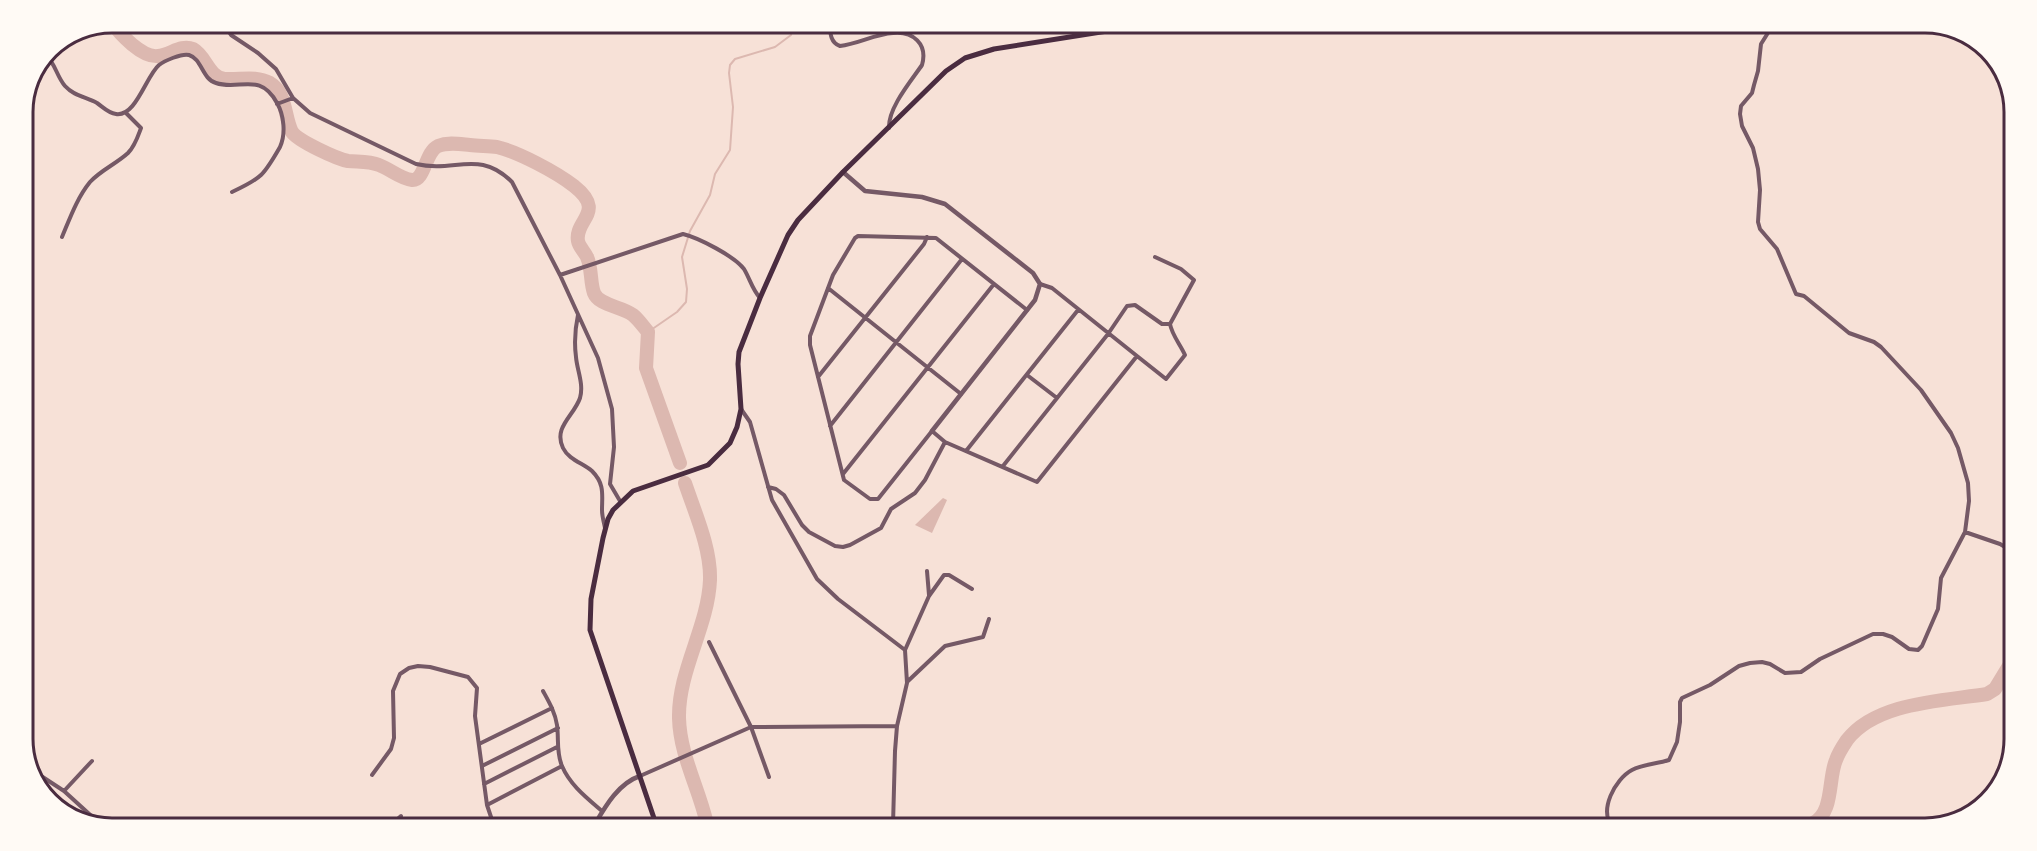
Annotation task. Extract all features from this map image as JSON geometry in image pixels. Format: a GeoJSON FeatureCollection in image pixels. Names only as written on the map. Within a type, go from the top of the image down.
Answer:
{"type":"FeatureCollection","features":[{"type":"Feature","properties":{"kind":"main road"},"geometry":{"type":"LineString","coordinates":[[654,818],[590,630],[591,599],[604,528],[608,519],[620,501],[633,491],[708,465],[730,443],[741,409],[738,364],[740,352],[760,298],[793,227],[843,172],[946,71],[965,58],[994,49],[1095,33]]}},
{"type":"Feature","properties":{"kind":"street"},"geometry":{"type":"LineString","coordinates":[[230,33],[276,69],[293,98],[317,117],[416,164],[430,167],[479,163],[490,165],[502,172],[518,192],[560,275],[598,358],[612,409],[614,447],[610,484],[620,501]]}},
{"type":"Feature","properties":{"kind":"street"},"geometry":{"type":"LineString","coordinates":[[831,33],[832,40],[840,46],[892,33],[912,36],[922,46],[924,57],[922,65],[893,109],[888,119],[889,128]]}},
{"type":"Feature","properties":{"kind":"street"},"geometry":{"type":"LineString","coordinates":[[1608,818],[1607,805],[1619,782],[1630,771],[1669,760],[1677,742],[1682,698],[1710,685],[1739,666],[1750,663],[1770,664],[1785,673],[1801,672],[1820,659],[1874,634],[1892,637],[1910,649],[1918,650],[1922,646],[1938,609],[1941,578],[1965,532],[1969,501],[1968,483],[1951,433],[1921,390],[1881,347],[1875,342],[1849,333],[1804,296],[1796,294],[1777,249],[1760,229],[1758,169],[1753,148],[1742,126],[1740,114],[1742,106],[1752,93],[1758,71],[1761,44],[1768,33]]}},
{"type":"Feature","properties":{"kind":"street"},"geometry":{"type":"LineString","coordinates":[[51,62],[64,84],[73,93],[118,115],[126,113],[159,65],[184,54],[196,60],[207,78],[215,83],[225,85],[247,82],[269,93],[277,104],[284,126],[284,140],[267,169],[256,181],[232,192]]}},
{"type":"Feature","properties":{"kind":"street"},"geometry":{"type":"LineString","coordinates":[[277,104],[293,98]]}},
{"type":"Feature","properties":{"kind":"street"},"geometry":{"type":"LineString","coordinates":[[62,237],[74,208],[90,182],[109,165],[128,153],[135,144],[141,128],[126,113]]}},
{"type":"Feature","properties":{"kind":"street"},"geometry":{"type":"LineString","coordinates":[[843,172],[865,192],[922,197],[945,204],[1033,273],[1040,284],[1052,288],[1166,379],[1185,355],[1178,340],[1171,333],[1170,324],[1194,280],[1181,269],[1155,257]]}},
{"type":"Feature","properties":{"kind":"street"},"geometry":{"type":"LineString","coordinates":[[560,275],[683,234],[694,237],[736,262],[744,270],[760,298]]}},
{"type":"Feature","properties":{"kind":"street"},"geometry":{"type":"LineString","coordinates":[[1027,310],[936,238],[858,236],[855,238],[833,275],[810,336],[810,345],[844,480],[870,499],[878,499],[1035,300],[1040,284]]}},
{"type":"Feature","properties":{"kind":"street"},"geometry":{"type":"LineString","coordinates":[[818,377],[924,244],[927,237]]}},
{"type":"Feature","properties":{"kind":"street"},"geometry":{"type":"LineString","coordinates":[[830,426],[963,259]]}},
{"type":"Feature","properties":{"kind":"street"},"geometry":{"type":"LineString","coordinates":[[843,474],[994,284]]}},
{"type":"Feature","properties":{"kind":"street"},"geometry":{"type":"LineString","coordinates":[[828,288],[961,394]]}},
{"type":"Feature","properties":{"kind":"street"},"geometry":{"type":"LineString","coordinates":[[1002,467],[1108,334],[1127,306],[1135,305],[1162,324],[1170,324]]}},
{"type":"Feature","properties":{"kind":"street"},"geometry":{"type":"LineString","coordinates":[[966,451],[1078,310]]}},
{"type":"Feature","properties":{"kind":"street"},"geometry":{"type":"LineString","coordinates":[[578,314],[574,342],[581,386],[580,397],[565,420],[561,439],[562,448],[568,455],[592,471],[601,487],[604,497],[602,510],[604,528]]}},
{"type":"Feature","properties":{"kind":"street"},"geometry":{"type":"LineString","coordinates":[[932,430],[945,442],[1037,482],[1137,356]]}},
{"type":"Feature","properties":{"kind":"street"},"geometry":{"type":"LineString","coordinates":[[1027,375],[1057,398]]}},
{"type":"Feature","properties":{"kind":"street"},"geometry":{"type":"LineString","coordinates":[[741,409],[750,422],[768,487],[778,513],[817,579],[838,599],[887,634],[904,650]]}},
{"type":"Feature","properties":{"kind":"street"},"geometry":{"type":"LineString","coordinates":[[768,487],[784,495],[802,525],[809,532],[835,546],[843,547],[881,528],[891,509],[915,493],[925,480],[945,442]]}},
{"type":"Feature","properties":{"kind":"street"},"geometry":{"type":"LineString","coordinates":[[1965,532],[2004,546]]}},
{"type":"Feature","properties":{"kind":"street"},"geometry":{"type":"LineString","coordinates":[[927,571],[929,596]]}},
{"type":"Feature","properties":{"kind":"street"},"geometry":{"type":"LineString","coordinates":[[893,818],[897,726],[907,682],[904,650],[929,596],[944,575],[949,575],[972,589]]}},
{"type":"Feature","properties":{"kind":"street"},"geometry":{"type":"LineString","coordinates":[[907,682],[945,646],[983,637],[989,619]]}},
{"type":"Feature","properties":{"kind":"street"},"geometry":{"type":"LineString","coordinates":[[709,642],[751,727],[769,777]]}},
{"type":"Feature","properties":{"kind":"street"},"geometry":{"type":"LineString","coordinates":[[372,776],[391,749],[395,732],[395,684],[400,674],[409,668],[430,667],[468,676],[477,688],[475,716],[487,805],[491,818]]}},
{"type":"Feature","properties":{"kind":"street"},"geometry":{"type":"LineString","coordinates":[[543,691],[552,708],[558,728],[557,747],[562,766],[577,788],[602,811]]}},
{"type":"Feature","properties":{"kind":"street"},"geometry":{"type":"LineString","coordinates":[[479,744],[552,708]]}},
{"type":"Feature","properties":{"kind":"street"},"geometry":{"type":"LineString","coordinates":[[598,818],[629,779],[751,727],[897,726]]}},
{"type":"Feature","properties":{"kind":"street"},"geometry":{"type":"LineString","coordinates":[[482,765],[558,728]]}},
{"type":"Feature","properties":{"kind":"street"},"geometry":{"type":"LineString","coordinates":[[484,784],[557,747]]}},
{"type":"Feature","properties":{"kind":"street"},"geometry":{"type":"LineString","coordinates":[[64,791],[92,761]]}},
{"type":"Feature","properties":{"kind":"street"},"geometry":{"type":"LineString","coordinates":[[487,805],[562,766]]}},
{"type":"Feature","properties":{"kind":"street"},"geometry":{"type":"LineString","coordinates":[[43,777],[64,791],[90,814]]}},
{"type":"Feature","properties":{"kind":"shaded area"},"geometry":{"type":"Polygon","coordinates":[[[943,498],[947,500],[932,533],[915,525],[943,498]]]}},
{"type":"Feature","properties":{"kind":"waterway"},"geometry":{"type":"LineString","coordinates":[[121,33],[139,49],[152,56],[189,48],[197,52],[211,71],[220,78],[253,78],[270,83],[282,99],[292,132],[309,145],[343,160],[375,164],[412,180],[420,176],[430,154],[438,146],[454,144],[497,147],[537,163],[574,186],[588,203],[589,209],[580,227],[578,241],[589,261],[594,293],[601,301],[633,315],[648,332],[646,368],[680,463]]}},
{"type":"Feature","properties":{"kind":"waterway"},"geometry":{"type":"LineString","coordinates":[[648,332],[677,312],[686,302],[687,289],[682,257],[690,231],[710,195],[715,174],[730,150],[733,107],[730,65],[735,59],[775,47],[791,33]]}},
{"type":"Feature","properties":{"kind":"waterway"},"geometry":{"type":"LineString","coordinates":[[685,483],[705,543],[710,580],[704,615],[683,683],[679,718],[686,759],[706,818]]}},
{"type":"Feature","properties":{"kind":"waterway"},"geometry":{"type":"LineString","coordinates":[[1820,818],[1827,803],[1837,758],[1847,740],[1860,727],[1875,718],[1911,705],[1987,694],[1995,689],[2004,674]]}}]}
